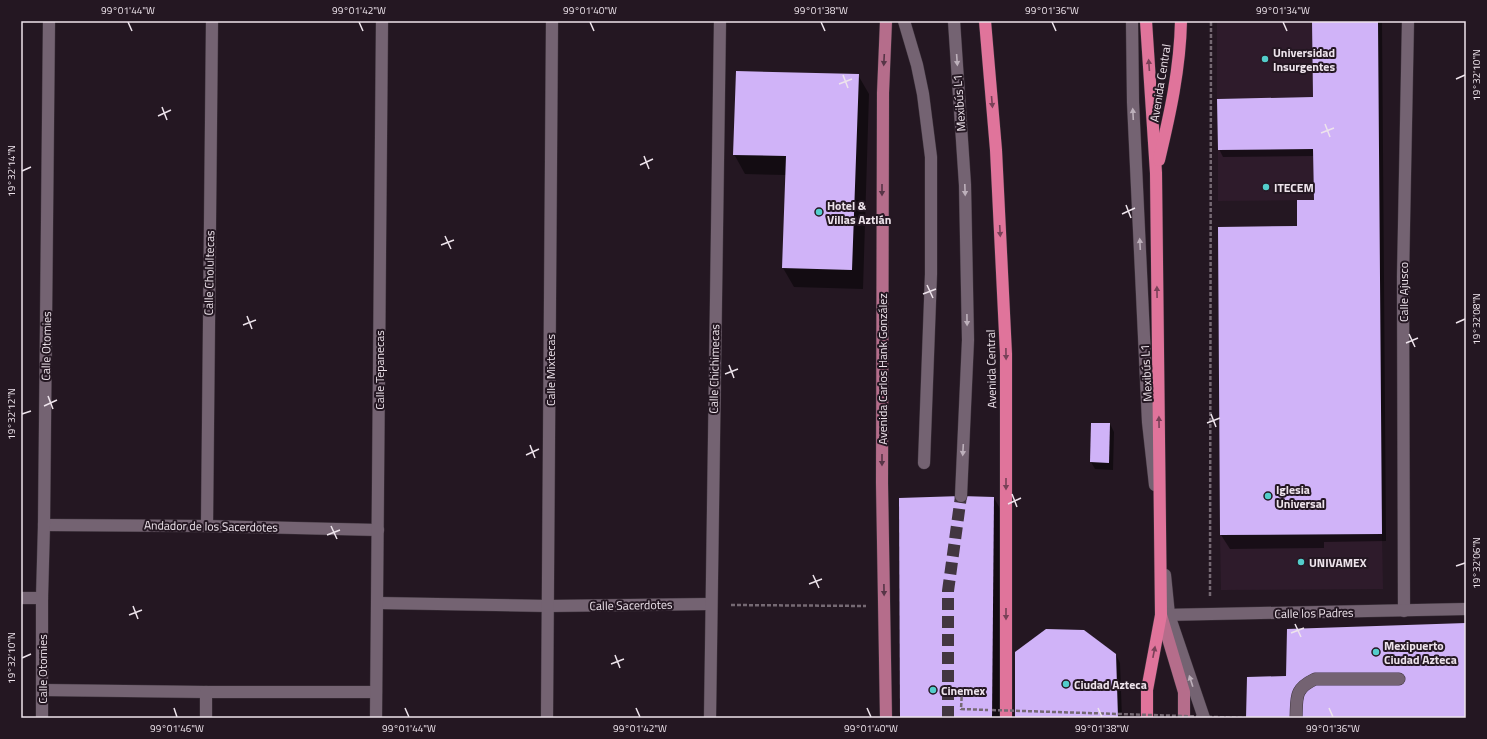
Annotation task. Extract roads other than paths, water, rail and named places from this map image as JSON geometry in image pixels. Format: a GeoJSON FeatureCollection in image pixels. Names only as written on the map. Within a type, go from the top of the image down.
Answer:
{"type":"FeatureCollection","features":[{"type":"Feature","properties":{"kind":"highway","name":"Avenida Central"},"geometry":{"type":"LineString","coordinates":[[985,21],[996,150],[1006,354],[1006,718]]}},
{"type":"Feature","properties":{"kind":"highway","name":"Avenida Central"},"geometry":{"type":"LineString","coordinates":[[1146,21],[1156,173],[1160,534],[1165,615],[1147,690],[1147,718]]}},
{"type":"Feature","properties":{"kind":"highway","name":"Avenida Central"},"geometry":{"type":"LineString","coordinates":[[1156,173],[1172,106],[1181,47],[1181,21]]}},
{"type":"Feature","properties":{"kind":"main road","name":"Avenida Carlos Hank González"},"geometry":{"type":"LineString","coordinates":[[886,21],[882,93],[882,483],[886,718]]}},
{"type":"Feature","properties":{"kind":"main road","name":"Avenida Central"},"geometry":{"type":"LineString","coordinates":[[1165,615],[1184,692],[1184,718]]}},
{"type":"Feature","properties":{"kind":"street","name":"Calle Otomies"},"geometry":{"type":"LineString","coordinates":[[42,718],[42,598],[49,21]]}},
{"type":"Feature","properties":{"kind":"street","name":"Calle Cholultecas"},"geometry":{"type":"LineString","coordinates":[[207,526],[212,21]]}},
{"type":"Feature","properties":{"kind":"street","name":"Calle Tepanecas"},"geometry":{"type":"LineString","coordinates":[[376,718],[382,21]]}},
{"type":"Feature","properties":{"kind":"street","name":"Calle Mixtecas"},"geometry":{"type":"LineString","coordinates":[[547,718],[552,21]]}},
{"type":"Feature","properties":{"kind":"street","name":"Calle Chichimecas"},"geometry":{"type":"LineString","coordinates":[[710,718],[710,604],[720,21]]}},
{"type":"Feature","properties":{"kind":"street"},"geometry":{"type":"LineString","coordinates":[[904,21],[917,65],[923,94],[932,157],[931,266],[924,463]]}},
{"type":"Feature","properties":{"kind":"street","name":"Mexibús L1"},"geometry":{"type":"LineString","coordinates":[[954,21],[965,185],[968,340],[961,496]]}},
{"type":"Feature","properties":{"kind":"street","name":"Mexibús L1"},"geometry":{"type":"LineString","coordinates":[[1132,21],[1133,102],[1148,422],[1160,534]]}},
{"type":"Feature","properties":{"kind":"street","name":"Calle Ajusco"},"geometry":{"type":"LineString","coordinates":[[1404,611],[1403,277],[1408,21]]}},
{"type":"Feature","properties":{"kind":"street","name":"Andador de los Sacerdotes"},"geometry":{"type":"LineString","coordinates":[[44,525],[207,526],[378,530]]}},
{"type":"Feature","properties":{"kind":"street"},"geometry":{"type":"LineString","coordinates":[[21,598],[42,598]]}},
{"type":"Feature","properties":{"kind":"street","name":"Calle Sacerdotes"},"geometry":{"type":"LineString","coordinates":[[378,603],[548,606],[710,604]]}},
{"type":"Feature","properties":{"kind":"street","name":"Calle los Padres"},"geometry":{"type":"LineString","coordinates":[[1165,615],[1466,609]]}},
{"type":"Feature","properties":{"kind":"street"},"geometry":{"type":"LineString","coordinates":[[1165,615],[1204,718]]}},
{"type":"Feature","properties":{"kind":"street"},"geometry":{"type":"LineString","coordinates":[[1296,718],[1297,694],[1305,684],[1315,679],[1399,679]]}},
{"type":"Feature","properties":{"kind":"street"},"geometry":{"type":"LineString","coordinates":[[43,690],[376,692]]}},
{"type":"Feature","properties":{"kind":"street"},"geometry":{"type":"LineString","coordinates":[[206,692],[206,718]]}},
{"type":"Feature","properties":{"kind":"tunnel"},"geometry":{"type":"LineString","coordinates":[[948,718],[948,591],[961,496]]}},
{"type":"Feature","properties":{"kind":"place","name":"Universidad Insurgentes"},"geometry":{"type":"Point","coordinates":[1265,59]}},
{"type":"Feature","properties":{"kind":"place","name":"ITECEM"},"geometry":{"type":"Point","coordinates":[1266,187]}},
{"type":"Feature","properties":{"kind":"place","name":"Hotel & Villas Aztlán"},"geometry":{"type":"Point","coordinates":[819,212]}},
{"type":"Feature","properties":{"kind":"place","name":"Iglesia Universal"},"geometry":{"type":"Point","coordinates":[1268,496]}},
{"type":"Feature","properties":{"kind":"place","name":"UNIVAMEX"},"geometry":{"type":"Point","coordinates":[1301,562]}},
{"type":"Feature","properties":{"kind":"place","name":"Mexipuerto Ciudad Azteca"},"geometry":{"type":"Point","coordinates":[1376,652]}},
{"type":"Feature","properties":{"kind":"place","name":"Ciudad Azteca"},"geometry":{"type":"Point","coordinates":[1066,684]}},
{"type":"Feature","properties":{"kind":"place","name":"Cinemex"},"geometry":{"type":"Point","coordinates":[933,690]}}]}
